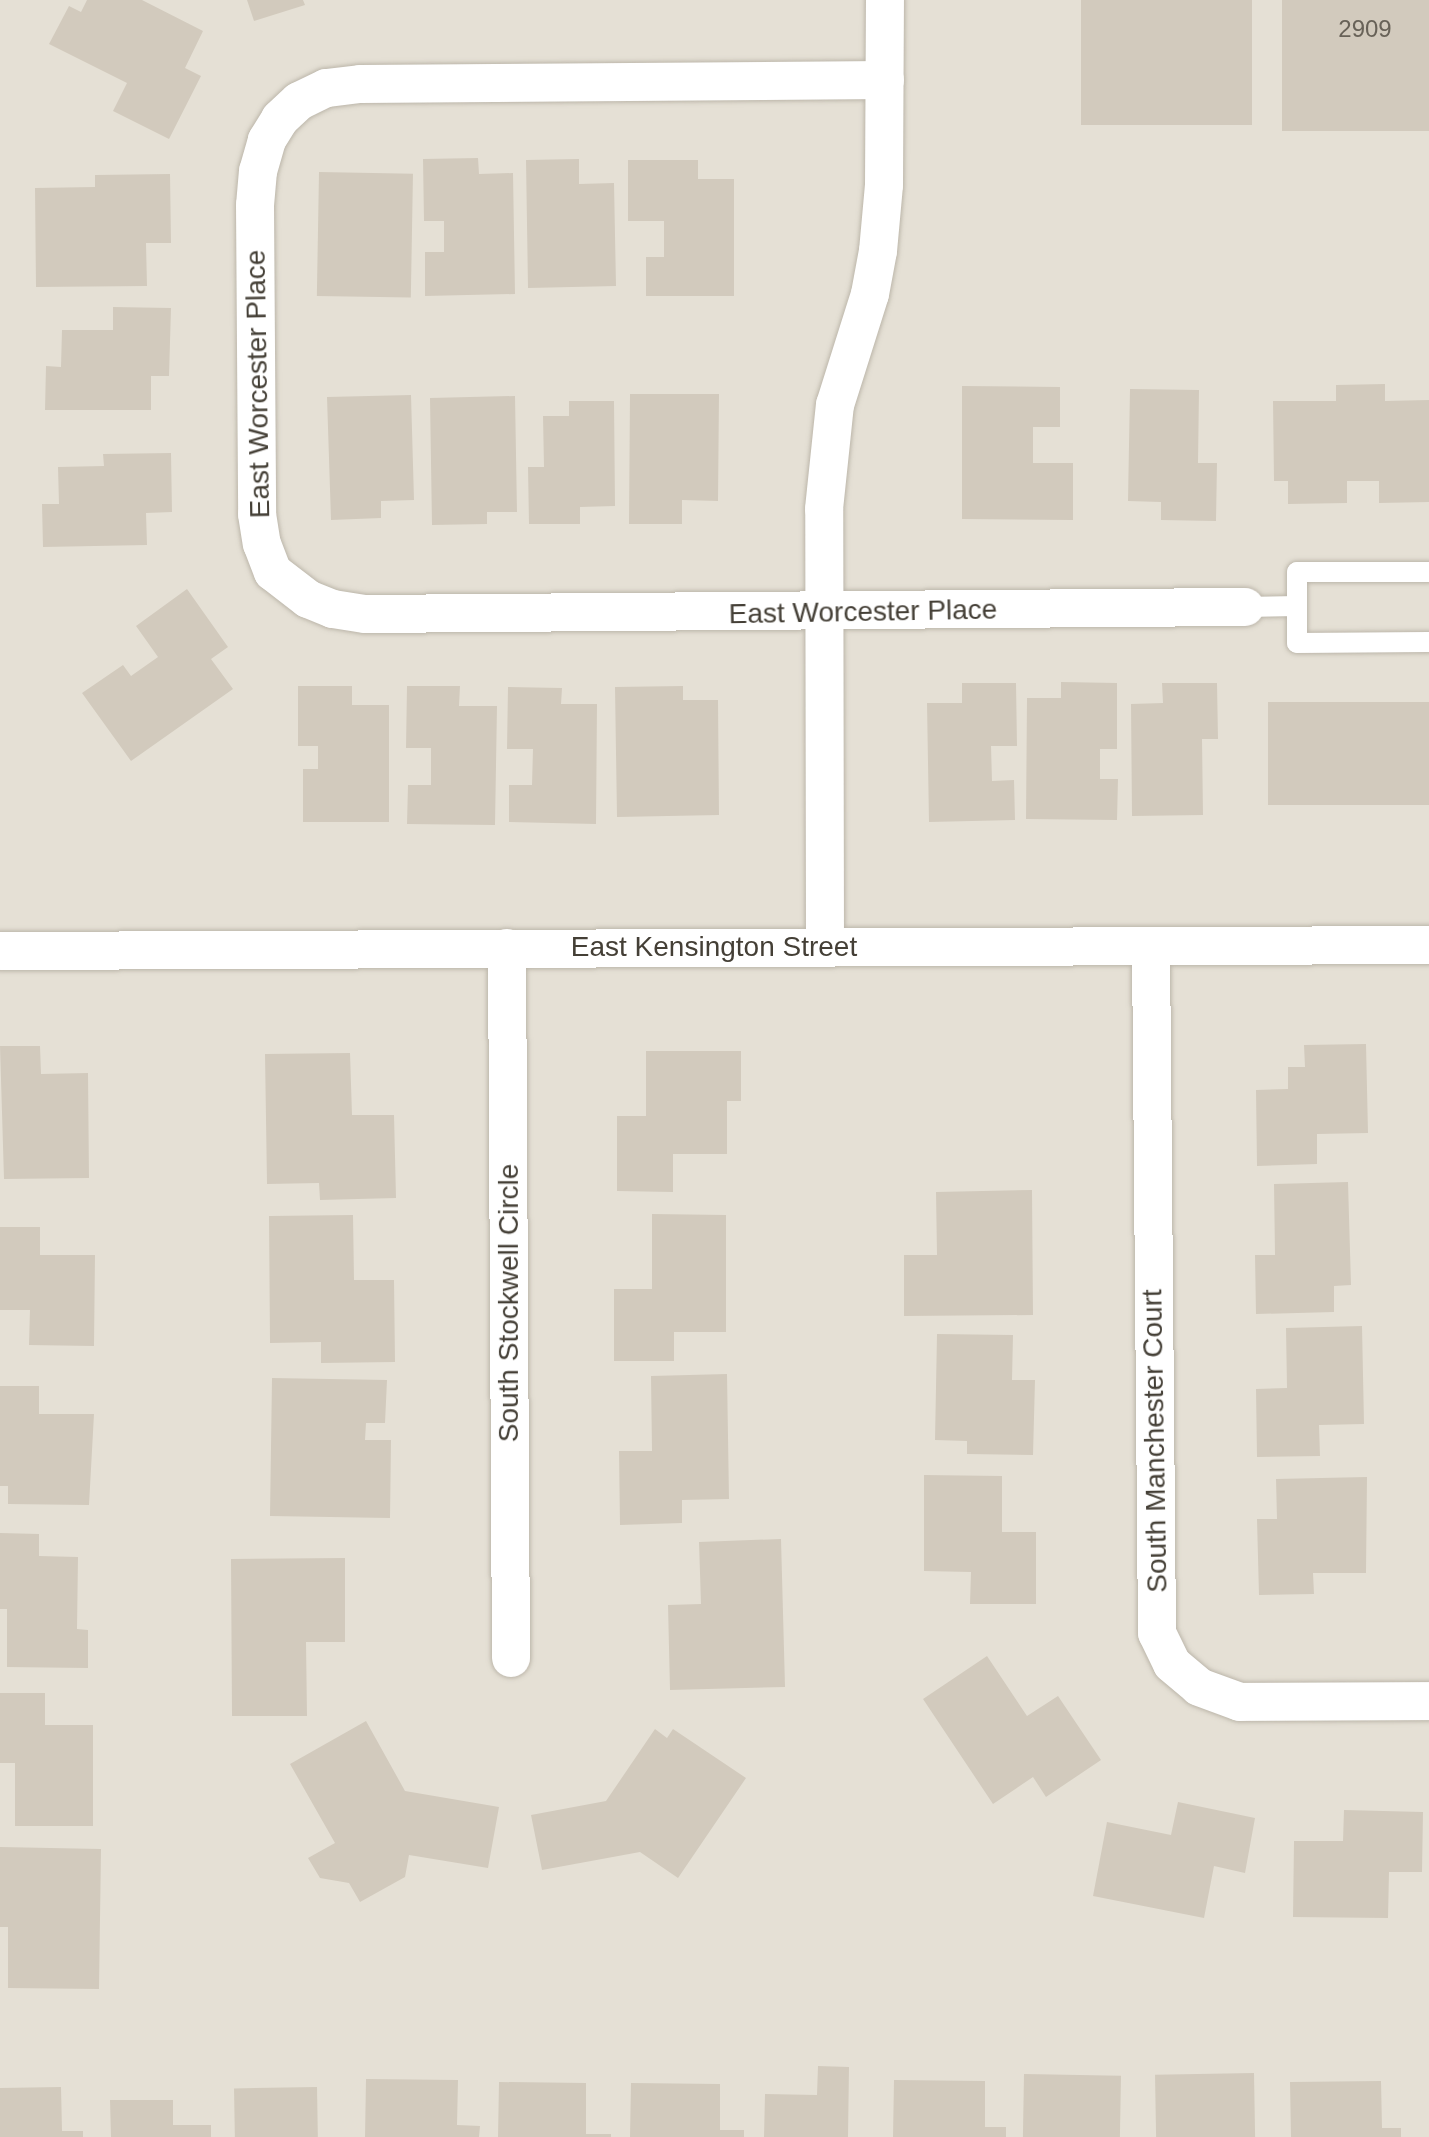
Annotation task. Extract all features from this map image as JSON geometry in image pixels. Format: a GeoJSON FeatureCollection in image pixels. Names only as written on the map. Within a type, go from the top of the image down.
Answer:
{"type":"FeatureCollection","features":[{"type":"Feature","properties":{"kind":"street"},"geometry":{"type":"LineString","coordinates":[[825,945],[824,613],[829,450],[835,405],[870,294],[878,251],[884,185],[885,0]]}},
{"type":"Feature","properties":{"kind":"street","name":"East Worcester Place"},"geometry":{"type":"LineString","coordinates":[[885,80],[360,84],[326,88],[299,101],[280,119],[267,140],[258,171],[255,205],[257,514],[262,544],[273,572],[287,586],[333,609],[365,614],[824,613],[1245,607]]}},
{"type":"Feature","properties":{"kind":"street","name":"East Kensington Street"},"geometry":{"type":"LineString","coordinates":[[0,951],[825,945],[1429,945]]}},
{"type":"Feature","properties":{"kind":"street","name":"South Manchester Court"},"geometry":{"type":"LineString","coordinates":[[1151,947],[1157,1633],[1172,1664],[1199,1687],[1240,1702],[1429,1701]]}},
{"type":"Feature","properties":{"kind":"street","name":"South Stockwell Circle"},"geometry":{"type":"LineString","coordinates":[[507,948],[511,1658]]}},
{"type":"Feature","properties":{"kind":"lane"},"geometry":{"type":"LineString","coordinates":[[1429,572],[1297,572],[1297,643],[1429,642]]}},
{"type":"Feature","properties":{"kind":"lane"},"geometry":{"type":"LineString","coordinates":[[1245,607],[1297,606]]}},
{"type":"Feature","properties":{"kind":"shaded area"},"geometry":{"type":"Polygon","coordinates":[[[0,0],[1429,0],[1429,2137],[0,2137],[0,0]]]}},
{"type":"Feature","properties":{"kind":"building"},"geometry":{"type":"Polygon","coordinates":[[[87,0],[142,0],[203,31],[185,68],[201,76],[169,139],[113,111],[127,83],[49,44],[69,6],[81,12],[87,0]]]}},
{"type":"Feature","properties":{"kind":"building"},"geometry":{"type":"Polygon","coordinates":[[[247,0],[303,0],[305,5],[254,21],[247,0]]]}},
{"type":"Feature","properties":{"kind":"building"},"geometry":{"type":"Polygon","coordinates":[[[1081,0],[1252,0],[1252,125],[1081,125],[1081,0]]]}},
{"type":"Feature","properties":{"kind":"building"},"geometry":{"type":"Polygon","coordinates":[[[1282,0],[1429,0],[1429,131],[1282,131],[1282,0]]]}},
{"type":"Feature","properties":{"kind":"building"},"geometry":{"type":"Polygon","coordinates":[[[478,158],[479,174],[513,173],[515,294],[425,296],[425,252],[444,252],[444,221],[424,221],[423,159],[478,158]]]}},
{"type":"Feature","properties":{"kind":"building"},"geometry":{"type":"Polygon","coordinates":[[[579,159],[579,184],[614,183],[616,286],[528,288],[526,160],[579,159]]]}},
{"type":"Feature","properties":{"kind":"building"},"geometry":{"type":"Polygon","coordinates":[[[628,160],[698,160],[698,179],[734,179],[734,296],[646,296],[646,257],[664,257],[664,221],[628,221],[628,160]]]}},
{"type":"Feature","properties":{"kind":"building"},"geometry":{"type":"Polygon","coordinates":[[[319,172],[413,174],[411,298],[317,296],[319,172]]]}},
{"type":"Feature","properties":{"kind":"building"},"geometry":{"type":"Polygon","coordinates":[[[170,174],[171,243],[146,243],[147,286],[36,287],[35,188],[95,187],[95,175],[170,174]]]}},
{"type":"Feature","properties":{"kind":"building"},"geometry":{"type":"Polygon","coordinates":[[[113,307],[171,308],[169,376],[151,376],[151,410],[45,410],[46,366],[61,367],[62,330],[113,330],[113,307]]]}},
{"type":"Feature","properties":{"kind":"building"},"geometry":{"type":"Polygon","coordinates":[[[1385,384],[1385,401],[1429,400],[1429,502],[1379,503],[1379,481],[1347,481],[1347,503],[1288,504],[1288,481],[1274,481],[1273,401],[1336,401],[1336,385],[1385,384]]]}},
{"type":"Feature","properties":{"kind":"building"},"geometry":{"type":"Polygon","coordinates":[[[962,386],[1060,387],[1060,427],[1033,427],[1033,463],[1073,463],[1073,520],[962,519],[962,386]]]}},
{"type":"Feature","properties":{"kind":"building"},"geometry":{"type":"Polygon","coordinates":[[[1130,389],[1199,390],[1198,463],[1217,463],[1216,521],[1161,520],[1161,502],[1128,501],[1130,389]]]}},
{"type":"Feature","properties":{"kind":"building"},"geometry":{"type":"Polygon","coordinates":[[[630,394],[719,394],[718,501],[682,500],[682,524],[629,524],[630,394]]]}},
{"type":"Feature","properties":{"kind":"building"},"geometry":{"type":"Polygon","coordinates":[[[411,395],[414,500],[381,501],[381,518],[331,520],[327,397],[411,395]]]}},
{"type":"Feature","properties":{"kind":"building"},"geometry":{"type":"Polygon","coordinates":[[[515,396],[517,512],[487,512],[487,524],[432,525],[430,398],[515,396]]]}},
{"type":"Feature","properties":{"kind":"building"},"geometry":{"type":"Polygon","coordinates":[[[569,401],[614,401],[615,506],[580,507],[580,524],[529,524],[528,467],[544,467],[543,416],[569,416],[569,401]]]}},
{"type":"Feature","properties":{"kind":"building"},"geometry":{"type":"Polygon","coordinates":[[[171,453],[172,512],[146,513],[147,545],[43,547],[42,504],[59,504],[58,467],[104,466],[103,454],[171,453]]]}},
{"type":"Feature","properties":{"kind":"building"},"geometry":{"type":"Polygon","coordinates":[[[187,589],[228,647],[211,659],[233,689],[131,761],[82,693],[123,665],[131,676],[158,657],[136,626],[187,589]]]}},
{"type":"Feature","properties":{"kind":"building"},"geometry":{"type":"Polygon","coordinates":[[[1061,682],[1117,683],[1117,749],[1100,749],[1100,779],[1118,779],[1117,820],[1026,819],[1027,698],[1061,698],[1061,682]]]}},
{"type":"Feature","properties":{"kind":"building"},"geometry":{"type":"Polygon","coordinates":[[[962,683],[1016,683],[1017,746],[991,746],[992,781],[1014,780],[1015,820],[929,822],[927,703],[962,703],[962,683]]]}},
{"type":"Feature","properties":{"kind":"building"},"geometry":{"type":"Polygon","coordinates":[[[1162,683],[1217,683],[1218,739],[1202,739],[1203,815],[1132,816],[1131,704],[1163,703],[1162,683]]]}},
{"type":"Feature","properties":{"kind":"building"},"geometry":{"type":"Polygon","coordinates":[[[298,686],[352,686],[352,705],[389,705],[389,822],[303,822],[303,769],[318,769],[318,746],[298,746],[298,686]]]}},
{"type":"Feature","properties":{"kind":"building"},"geometry":{"type":"Polygon","coordinates":[[[407,686],[460,686],[459,706],[497,706],[495,825],[407,824],[408,785],[431,785],[431,748],[406,748],[407,686]]]}},
{"type":"Feature","properties":{"kind":"building"},"geometry":{"type":"Polygon","coordinates":[[[683,686],[683,700],[718,700],[719,815],[617,817],[615,687],[683,686]]]}},
{"type":"Feature","properties":{"kind":"building"},"geometry":{"type":"Polygon","coordinates":[[[508,687],[562,688],[561,704],[597,704],[596,824],[509,822],[509,785],[532,785],[533,749],[507,749],[508,687]]]}},
{"type":"Feature","properties":{"kind":"building"},"geometry":{"type":"Polygon","coordinates":[[[1268,702],[1429,702],[1429,805],[1268,805],[1268,702]]]}},
{"type":"Feature","properties":{"kind":"building"},"geometry":{"type":"Polygon","coordinates":[[[1366,1044],[1368,1133],[1317,1134],[1317,1164],[1257,1166],[1256,1090],[1288,1089],[1288,1067],[1305,1067],[1304,1045],[1366,1044]]]}},
{"type":"Feature","properties":{"kind":"building"},"geometry":{"type":"Polygon","coordinates":[[[0,1046],[40,1046],[41,1074],[88,1073],[89,1178],[4,1179],[0,1046]]]}},
{"type":"Feature","properties":{"kind":"building"},"geometry":{"type":"Polygon","coordinates":[[[646,1051],[741,1051],[741,1101],[727,1101],[727,1154],[673,1154],[673,1192],[617,1191],[617,1116],[646,1116],[646,1051]]]}},
{"type":"Feature","properties":{"kind":"building"},"geometry":{"type":"Polygon","coordinates":[[[350,1053],[352,1115],[394,1115],[396,1198],[320,1200],[319,1183],[267,1184],[265,1054],[350,1053]]]}},
{"type":"Feature","properties":{"kind":"building"},"geometry":{"type":"Polygon","coordinates":[[[1348,1182],[1351,1285],[1334,1286],[1334,1312],[1256,1314],[1255,1255],[1275,1255],[1274,1184],[1348,1182]]]}},
{"type":"Feature","properties":{"kind":"building"},"geometry":{"type":"Polygon","coordinates":[[[1032,1190],[1033,1315],[904,1316],[904,1255],[937,1255],[936,1192],[1032,1190]]]}},
{"type":"Feature","properties":{"kind":"building"},"geometry":{"type":"Polygon","coordinates":[[[652,1214],[726,1215],[726,1332],[674,1332],[674,1361],[614,1361],[614,1289],[652,1289],[652,1214]]]}},
{"type":"Feature","properties":{"kind":"building"},"geometry":{"type":"Polygon","coordinates":[[[353,1215],[354,1280],[394,1280],[395,1362],[321,1363],[321,1342],[270,1343],[269,1216],[353,1215]]]}},
{"type":"Feature","properties":{"kind":"building"},"geometry":{"type":"Polygon","coordinates":[[[0,1227],[40,1227],[40,1255],[95,1255],[94,1346],[29,1345],[30,1310],[0,1310],[0,1227]]]}},
{"type":"Feature","properties":{"kind":"building"},"geometry":{"type":"Polygon","coordinates":[[[1362,1326],[1364,1424],[1319,1425],[1320,1456],[1257,1457],[1256,1389],[1287,1388],[1286,1328],[1362,1326]]]}},
{"type":"Feature","properties":{"kind":"building"},"geometry":{"type":"Polygon","coordinates":[[[937,1334],[1013,1335],[1012,1380],[1035,1380],[1033,1455],[967,1454],[967,1441],[935,1440],[937,1334]]]}},
{"type":"Feature","properties":{"kind":"building"},"geometry":{"type":"Polygon","coordinates":[[[727,1374],[729,1499],[682,1500],[682,1523],[620,1525],[619,1451],[652,1451],[651,1376],[727,1374]]]}},
{"type":"Feature","properties":{"kind":"building"},"geometry":{"type":"Polygon","coordinates":[[[272,1378],[387,1380],[385,1423],[366,1423],[365,1440],[391,1440],[390,1518],[270,1516],[272,1378]]]}},
{"type":"Feature","properties":{"kind":"building"},"geometry":{"type":"Polygon","coordinates":[[[0,1386],[39,1386],[39,1414],[94,1414],[89,1505],[8,1504],[8,1486],[0,1486],[0,1386]]]}},
{"type":"Feature","properties":{"kind":"building"},"geometry":{"type":"Polygon","coordinates":[[[924,1475],[1002,1476],[1002,1532],[1036,1532],[1036,1604],[970,1604],[971,1572],[924,1571],[924,1475]]]}},
{"type":"Feature","properties":{"kind":"building"},"geometry":{"type":"Polygon","coordinates":[[[1367,1477],[1366,1573],[1313,1573],[1314,1594],[1259,1595],[1257,1519],[1277,1519],[1276,1479],[1367,1477]]]}},
{"type":"Feature","properties":{"kind":"building"},"geometry":{"type":"Polygon","coordinates":[[[0,1533],[39,1534],[39,1556],[78,1557],[77,1629],[88,1630],[88,1668],[7,1667],[7,1609],[0,1609],[0,1533]]]}},
{"type":"Feature","properties":{"kind":"building"},"geometry":{"type":"Polygon","coordinates":[[[781,1539],[785,1687],[670,1690],[668,1605],[701,1604],[699,1542],[781,1539]]]}},
{"type":"Feature","properties":{"kind":"building"},"geometry":{"type":"Polygon","coordinates":[[[345,1558],[345,1642],[306,1642],[307,1716],[232,1716],[231,1559],[345,1558]]]}},
{"type":"Feature","properties":{"kind":"building"},"geometry":{"type":"Polygon","coordinates":[[[987,1656],[1027,1716],[1058,1696],[1101,1760],[1046,1797],[1033,1777],[993,1804],[923,1699],[987,1656]]]}},
{"type":"Feature","properties":{"kind":"building"},"geometry":{"type":"Polygon","coordinates":[[[0,1693],[45,1693],[45,1725],[93,1725],[93,1826],[15,1826],[15,1763],[0,1763],[0,1693]]]}},
{"type":"Feature","properties":{"kind":"building"},"geometry":{"type":"Polygon","coordinates":[[[366,1721],[405,1791],[499,1807],[488,1868],[409,1855],[405,1877],[360,1902],[349,1883],[320,1878],[308,1858],[335,1843],[290,1764],[366,1721]]]}},
{"type":"Feature","properties":{"kind":"building"},"geometry":{"type":"Polygon","coordinates":[[[655,1729],[667,1738],[673,1729],[746,1778],[678,1878],[640,1852],[542,1870],[531,1815],[606,1801],[655,1729]]]}},
{"type":"Feature","properties":{"kind":"building"},"geometry":{"type":"Polygon","coordinates":[[[1178,1802],[1255,1818],[1245,1873],[1214,1866],[1204,1918],[1093,1896],[1107,1822],[1171,1835],[1178,1802]]]}},
{"type":"Feature","properties":{"kind":"building"},"geometry":{"type":"Polygon","coordinates":[[[1344,1810],[1423,1812],[1422,1872],[1389,1872],[1388,1918],[1293,1917],[1294,1841],[1343,1841],[1344,1810]]]}},
{"type":"Feature","properties":{"kind":"building"},"geometry":{"type":"Polygon","coordinates":[[[0,1847],[101,1849],[99,1989],[8,1988],[8,1927],[0,1927],[0,1847]]]}},
{"type":"Feature","properties":{"kind":"building"},"geometry":{"type":"Polygon","coordinates":[[[818,2066],[849,2067],[848,2137],[764,2137],[765,2094],[817,2095],[818,2066]]]}},
{"type":"Feature","properties":{"kind":"building"},"geometry":{"type":"Polygon","coordinates":[[[1254,2073],[1255,2137],[1156,2137],[1155,2075],[1254,2073]]]}},
{"type":"Feature","properties":{"kind":"building"},"geometry":{"type":"Polygon","coordinates":[[[1024,2074],[1121,2076],[1120,2137],[1023,2137],[1024,2074]]]}},
{"type":"Feature","properties":{"kind":"building"},"geometry":{"type":"Polygon","coordinates":[[[366,2079],[458,2080],[457,2125],[480,2126],[479,2137],[365,2137],[366,2079]]]}},
{"type":"Feature","properties":{"kind":"building"},"geometry":{"type":"Polygon","coordinates":[[[894,2080],[985,2081],[985,2127],[1006,2127],[1006,2137],[893,2137],[894,2080]]]}},
{"type":"Feature","properties":{"kind":"building"},"geometry":{"type":"Polygon","coordinates":[[[1381,2081],[1382,2128],[1401,2128],[1401,2137],[1291,2137],[1290,2082],[1381,2081]]]}},
{"type":"Feature","properties":{"kind":"building"},"geometry":{"type":"Polygon","coordinates":[[[499,2082],[586,2083],[586,2134],[611,2134],[611,2137],[498,2137],[499,2082]]]}},
{"type":"Feature","properties":{"kind":"building"},"geometry":{"type":"Polygon","coordinates":[[[631,2083],[720,2084],[720,2130],[744,2130],[744,2137],[630,2137],[631,2083]]]}},
{"type":"Feature","properties":{"kind":"building"},"geometry":{"type":"Polygon","coordinates":[[[61,2087],[62,2131],[83,2131],[83,2137],[0,2137],[0,2088],[61,2087]]]}},
{"type":"Feature","properties":{"kind":"building"},"geometry":{"type":"Polygon","coordinates":[[[317,2087],[318,2137],[235,2137],[234,2088],[317,2087]]]}},
{"type":"Feature","properties":{"kind":"building"},"geometry":{"type":"Polygon","coordinates":[[[110,2100],[173,2100],[173,2125],[211,2125],[211,2137],[111,2137],[110,2100]]]}}]}
